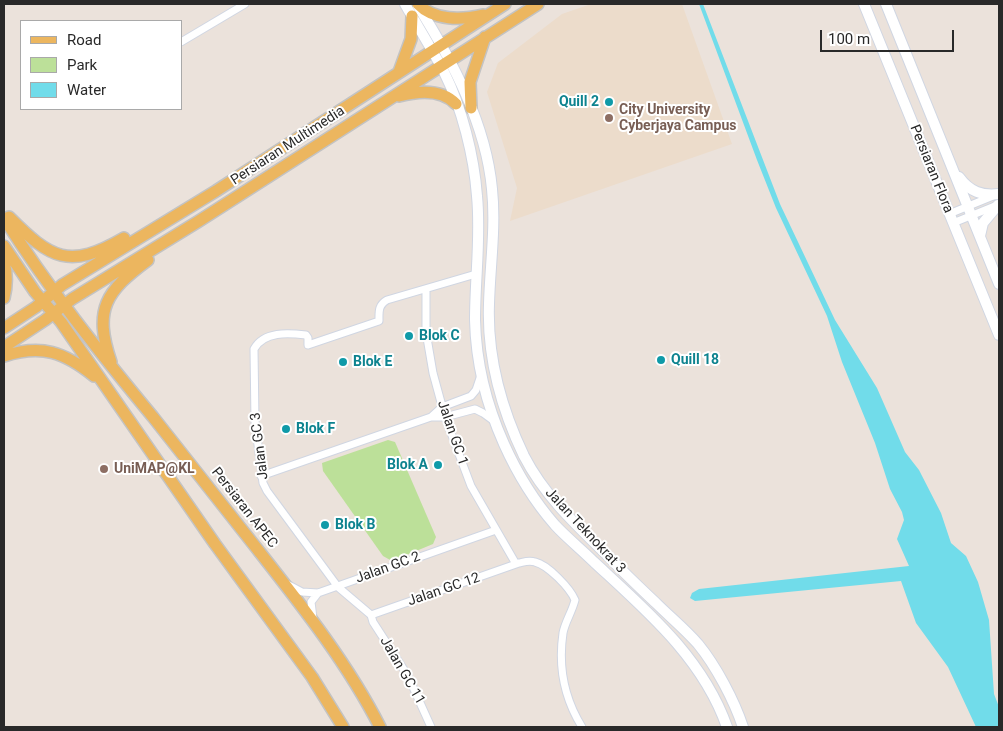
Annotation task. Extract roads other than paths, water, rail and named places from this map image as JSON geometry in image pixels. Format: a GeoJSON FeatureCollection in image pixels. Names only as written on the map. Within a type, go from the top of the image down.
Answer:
{"type":"FeatureCollection","features":[{"type":"Feature","properties":{"kind":"main road"},"geometry":{"type":"LineString","coordinates":[[405,4],[437,48]]}},
{"type":"Feature","properties":{"kind":"main road"},"geometry":{"type":"LineString","coordinates":[[418,4],[428,12],[448,18],[471,18],[492,12]]}},
{"type":"Feature","properties":{"kind":"main road"},"geometry":{"type":"LineString","coordinates":[[418,4],[445,63]]}},
{"type":"Feature","properties":{"kind":"main road","name":"Persiaran Multimedia"},"geometry":{"type":"LineString","coordinates":[[4,328],[44,301],[62,285],[216,191],[505,4]]}},
{"type":"Feature","properties":{"kind":"main road","name":"Persiaran Multimedia"},"geometry":{"type":"LineString","coordinates":[[4,347],[64,305],[200,221],[538,4]]}},
{"type":"Feature","properties":{"kind":"main road","name":"Persiaran Flora"},"geometry":{"type":"LineString","coordinates":[[864,4],[999,335]]}},
{"type":"Feature","properties":{"kind":"main road","name":"Persiaran Flora"},"geometry":{"type":"LineString","coordinates":[[886,4],[999,284]]}},
{"type":"Feature","properties":{"kind":"main road"},"geometry":{"type":"LineString","coordinates":[[399,72],[409,48],[412,34],[412,16]]}},
{"type":"Feature","properties":{"kind":"main road"},"geometry":{"type":"LineString","coordinates":[[470,108],[470,82],[486,37]]}},
{"type":"Feature","properties":{"kind":"main road","name":"Jalan Teknokrat 3"},"geometry":{"type":"LineString","coordinates":[[445,63],[471,151],[477,194],[479,231],[475,322],[481,374],[496,422],[513,462],[545,513],[563,534],[664,628],[690,657],[703,675],[728,727]]}},
{"type":"Feature","properties":{"kind":"main road","name":"Jalan Teknokrat 3"},"geometry":{"type":"LineString","coordinates":[[445,63],[459,77],[484,151],[492,186],[490,332],[495,374],[508,421],[525,457],[558,506],[699,646],[725,688],[743,727]]}},
{"type":"Feature","properties":{"kind":"main road"},"geometry":{"type":"LineString","coordinates":[[390,98],[406,94],[430,93],[444,95],[456,104]]}},
{"type":"Feature","properties":{"kind":"main road"},"geometry":{"type":"LineString","coordinates":[[954,171],[964,184],[972,190],[985,195],[999,194]]}},
{"type":"Feature","properties":{"kind":"main road"},"geometry":{"type":"LineString","coordinates":[[4,212],[35,242],[47,250],[63,257],[73,257],[102,251],[168,214],[216,191]]}},
{"type":"Feature","properties":{"kind":"main road"},"geometry":{"type":"LineString","coordinates":[[980,236],[983,223],[999,205]]}},
{"type":"Feature","properties":{"kind":"main road","name":"Persiaran APEC"},"geometry":{"type":"LineString","coordinates":[[4,218],[54,292],[282,580],[358,689],[380,727]]}},
{"type":"Feature","properties":{"kind":"main road"},"geometry":{"type":"LineString","coordinates":[[119,376],[112,363],[103,330],[103,314],[108,299],[123,279],[200,221]]}},
{"type":"Feature","properties":{"kind":"main road"},"geometry":{"type":"LineString","coordinates":[[4,246],[107,387],[226,559],[312,677],[343,727]]}},
{"type":"Feature","properties":{"kind":"main road"},"geometry":{"type":"LineString","coordinates":[[4,261],[6,284],[4,298]]}},
{"type":"Feature","properties":{"kind":"main road"},"geometry":{"type":"LineString","coordinates":[[4,356],[18,352],[38,351],[60,354],[80,365],[107,387]]}},
{"type":"Feature","properties":{"kind":"street"},"geometry":{"type":"LineString","coordinates":[[182,41],[245,4]]}},
{"type":"Feature","properties":{"kind":"street"},"geometry":{"type":"LineString","coordinates":[[970,211],[999,194]]}},
{"type":"Feature","properties":{"kind":"street"},"geometry":{"type":"LineString","coordinates":[[951,218],[970,211],[999,205]]}},
{"type":"Feature","properties":{"kind":"street"},"geometry":{"type":"LineString","coordinates":[[426,289],[476,274]]}},
{"type":"Feature","properties":{"kind":"street","name":"Jalan GC 3"},"geometry":{"type":"LineString","coordinates":[[372,615],[338,587],[267,491],[262,476],[255,413],[254,349],[261,340],[278,334],[306,335],[308,345],[379,321],[379,310],[383,302],[426,289]]}},
{"type":"Feature","properties":{"kind":"street","name":"Jalan GC 1"},"geometry":{"type":"LineString","coordinates":[[426,289],[426,332],[433,373],[445,417],[472,486],[516,564]]}},
{"type":"Feature","properties":{"kind":"street"},"geometry":{"type":"LineString","coordinates":[[431,417],[442,407],[471,396],[476,390],[481,374]]}},
{"type":"Feature","properties":{"kind":"street"},"geometry":{"type":"LineString","coordinates":[[262,476],[431,417],[445,417],[475,409],[496,422]]}},
{"type":"Feature","properties":{"kind":"street","name":"Jalan GC 2"},"geometry":{"type":"LineString","coordinates":[[316,595],[496,530]]}},
{"type":"Feature","properties":{"kind":"street","name":"Jalan GC 12"},"geometry":{"type":"LineString","coordinates":[[372,615],[516,564],[532,561],[539,563],[550,570],[575,600],[563,633],[560,671],[574,716],[582,727]]}},
{"type":"Feature","properties":{"kind":"street"},"geometry":{"type":"LineString","coordinates":[[282,580],[302,592],[316,595],[311,605],[314,624]]}},
{"type":"Feature","properties":{"kind":"street","name":"Jalan GC 11"},"geometry":{"type":"LineString","coordinates":[[372,615],[373,622],[408,676],[431,727]]}},
{"type":"Feature","properties":{"kind":"water"},"geometry":{"type":"Polygon","coordinates":[[[699,4],[703,4],[780,204],[835,320],[877,388],[905,452],[919,470],[941,513],[951,543],[966,556],[978,582],[989,620],[994,694],[999,707],[999,727],[976,727],[948,667],[916,623],[901,581],[695,601],[690,598],[692,593],[699,589],[909,566],[897,539],[904,520],[902,512],[890,489],[875,443],[842,362],[827,316],[776,208],[699,4]]]}},
{"type":"Feature","properties":{"kind":"place","name":"Quill 2"},"geometry":{"type":"Point","coordinates":[609,102]}},
{"type":"Feature","properties":{"kind":"place","name":"City University Cyberjaya Campus"},"geometry":{"type":"Point","coordinates":[609,118]}},
{"type":"Feature","properties":{"kind":"place","name":"Blok C"},"geometry":{"type":"Point","coordinates":[409,336]}},
{"type":"Feature","properties":{"kind":"place","name":"Quill 18"},"geometry":{"type":"Point","coordinates":[661,360]}},
{"type":"Feature","properties":{"kind":"place","name":"Blok E"},"geometry":{"type":"Point","coordinates":[343,362]}},
{"type":"Feature","properties":{"kind":"place","name":"Blok F"},"geometry":{"type":"Point","coordinates":[286,429]}},
{"type":"Feature","properties":{"kind":"place","name":"Blok A"},"geometry":{"type":"Point","coordinates":[438,465]}},
{"type":"Feature","properties":{"kind":"place","name":"UniMAP@KL"},"geometry":{"type":"Point","coordinates":[104,469]}},
{"type":"Feature","properties":{"kind":"place","name":"Blok B"},"geometry":{"type":"Point","coordinates":[325,525]}}]}
